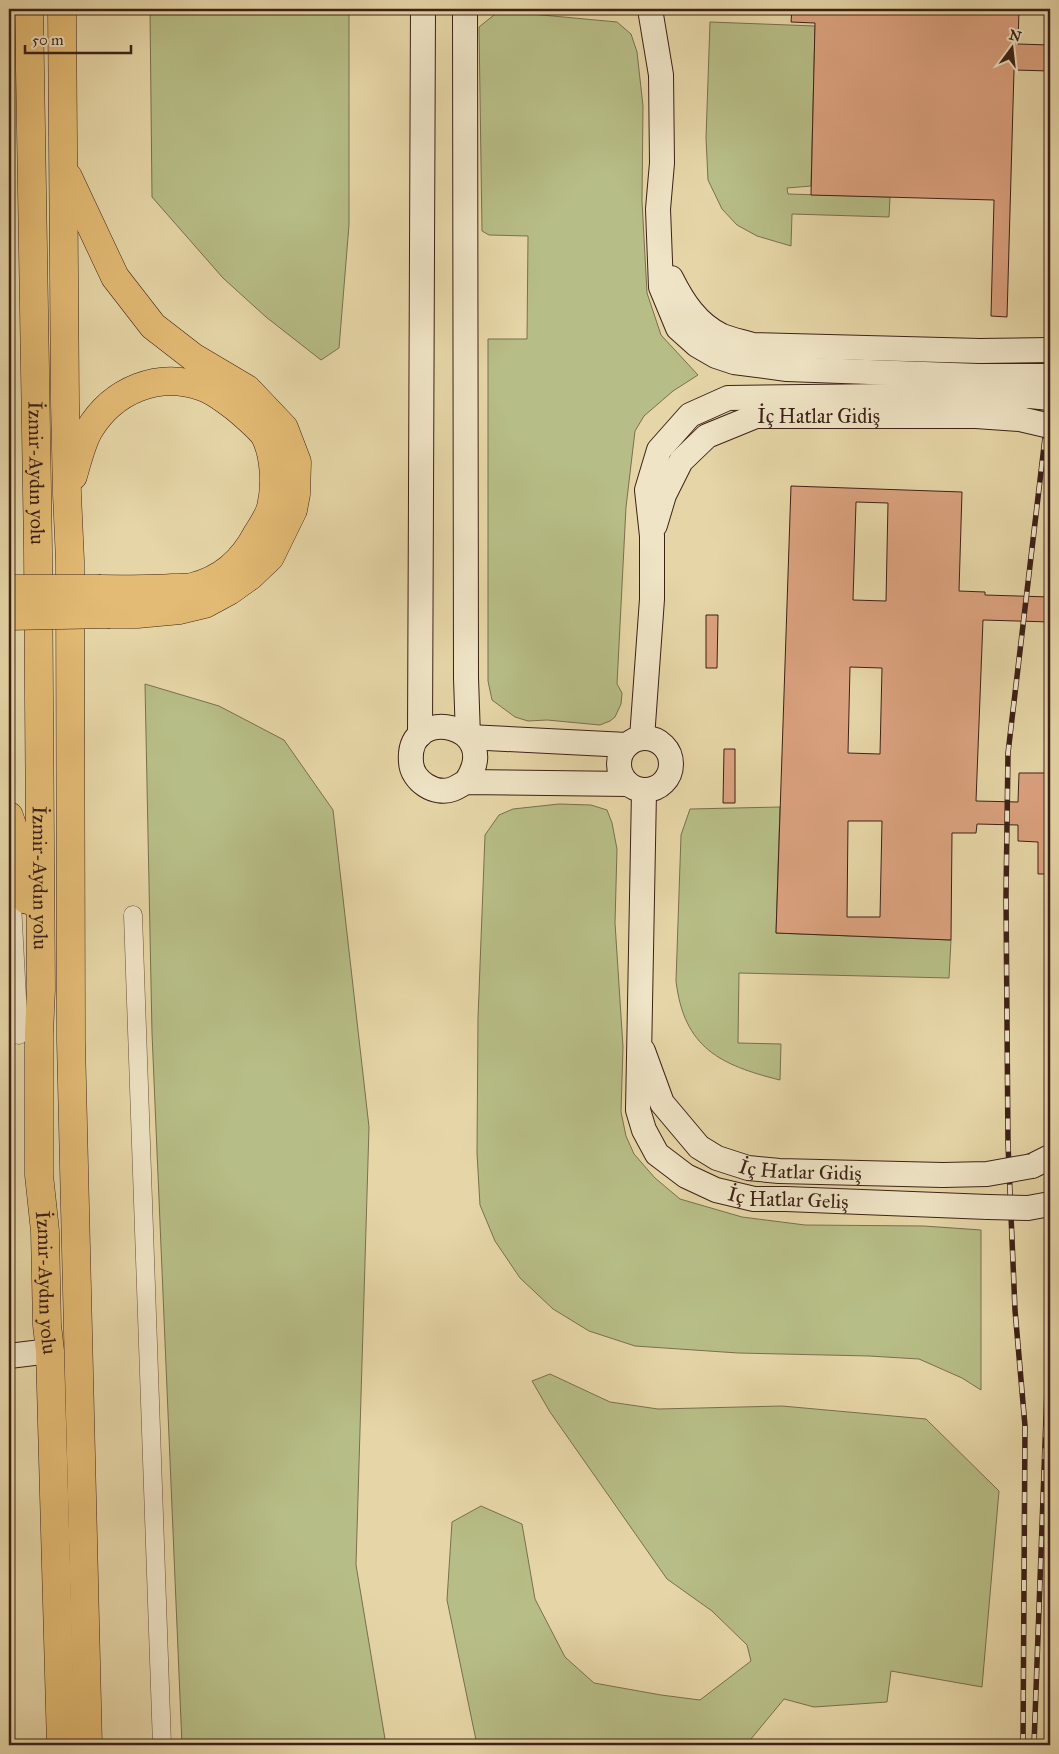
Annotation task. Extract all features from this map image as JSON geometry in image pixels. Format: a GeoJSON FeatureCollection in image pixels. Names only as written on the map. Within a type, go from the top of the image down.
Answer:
{"type":"FeatureCollection","features":[{"type":"Feature","properties":{"kind":"highway","name":"İzmir-Aydın yolu"},"geometry":{"type":"LineString","coordinates":[[29,9],[38,560],[41,989],[22,1035],[45,1230],[61,1745]]}},
{"type":"Feature","properties":{"kind":"highway","name":"İzmir-Aydın yolu"},"geometry":{"type":"LineString","coordinates":[[62,9],[67,494],[70,570],[71,1042],[88,1745]]}},
{"type":"Feature","properties":{"kind":"highway"},"geometry":{"type":"LineString","coordinates":[[9,616],[137,614],[180,610],[205,604],[229,591],[250,576],[270,557],[293,510],[296,494],[297,462],[284,428],[248,389],[193,357],[153,326],[115,276],[64,170]]}},
{"type":"Feature","properties":{"kind":"highway"},"geometry":{"type":"LineString","coordinates":[[9,589],[101,588],[148,590],[191,587],[217,577],[236,564],[248,551],[271,508],[274,485],[273,462],[264,436],[240,411],[203,387],[161,381],[138,386],[107,406],[88,430],[67,494]]}},
{"type":"Feature","properties":{"kind":"highway"},"geometry":{"type":"LineString","coordinates":[[9,816],[18,843],[41,989]]}},
{"type":"Feature","properties":{"kind":"street"},"geometry":{"type":"LineString","coordinates":[[420,735],[423,9]]}},
{"type":"Feature","properties":{"kind":"street"},"geometry":{"type":"LineString","coordinates":[[465,9],[466,678],[468,737],[475,757],[474,768],[466,782],[452,790],[441,791],[431,788],[422,783],[415,775],[411,759],[414,744],[420,735],[429,729],[439,726],[455,728],[468,737],[634,741],[651,738],[666,747],[672,763],[671,772],[667,780],[660,786],[636,788],[466,782]]}},
{"type":"Feature","properties":{"kind":"street"},"geometry":{"type":"LineString","coordinates":[[650,9],[661,75],[662,163],[658,209],[661,287],[678,328],[697,345],[716,356],[734,362],[977,396],[1050,376]]}},
{"type":"Feature","properties":{"kind":"street"},"geometry":{"type":"LineString","coordinates":[[658,209],[669,274],[682,299],[696,318],[722,336],[752,345],[1050,350]]}},
{"type":"Feature","properties":{"kind":"street","name":"İç Hatlar Gidiş"},"geometry":{"type":"LineString","coordinates":[[652,536],[664,495],[681,461],[707,436],[756,416],[977,396],[1020,419],[1050,426]]}},
{"type":"Feature","properties":{"kind":"street"},"geometry":{"type":"LineString","coordinates":[[636,788],[622,778],[619,761],[621,752],[634,741],[652,599],[652,536],[647,490],[660,450],[690,415],[728,398],[1030,396],[1050,398]]}},
{"type":"Feature","properties":{"kind":"street","name":"İç Hatlar Geliş"},"geometry":{"type":"LineString","coordinates":[[636,788],[638,1110],[644,1130],[658,1154],[686,1176],[716,1190],[754,1199],[1028,1208],[1050,1204]]}},
{"type":"Feature","properties":{"kind":"street"},"geometry":{"type":"LineString","coordinates":[[9,879],[22,1035]]}},
{"type":"Feature","properties":{"kind":"street"},"geometry":{"type":"LineString","coordinates":[[133,915],[162,1745]]}},
{"type":"Feature","properties":{"kind":"street","name":"İç Hatlar Gidiş"},"geometry":{"type":"LineString","coordinates":[[638,1038],[662,1103],[699,1147],[717,1158],[748,1168],[779,1171],[944,1175],[987,1174],[1044,1162]]}},
{"type":"Feature","properties":{"kind":"street"},"geometry":{"type":"LineString","coordinates":[[9,1356],[50,1351]]}},
{"type":"Feature","properties":{"kind":"green space"},"geometry":{"type":"Polygon","coordinates":[[[150,9],[349,9],[349,225],[339,348],[321,360],[266,317],[223,278],[152,197],[150,9]]]}},
{"type":"Feature","properties":{"kind":"green space"},"geometry":{"type":"Polygon","coordinates":[[[499,11],[617,22],[631,34],[637,52],[643,106],[642,201],[647,293],[661,335],[698,375],[673,391],[644,416],[635,431],[626,507],[617,684],[622,693],[621,704],[615,717],[600,725],[547,720],[528,721],[515,717],[492,700],[488,681],[488,339],[527,339],[528,236],[489,235],[482,231],[479,27],[499,11]]]}},
{"type":"Feature","properties":{"kind":"green space"},"geometry":{"type":"Polygon","coordinates":[[[710,22],[815,26],[811,186],[787,188],[788,194],[890,197],[889,217],[792,214],[791,246],[757,236],[737,225],[722,209],[708,180],[706,138],[710,22]]]}},
{"type":"Feature","properties":{"kind":"green space"},"geometry":{"type":"Polygon","coordinates":[[[145,684],[219,706],[284,740],[333,810],[369,1127],[356,1565],[386,1745],[182,1745],[152,1033],[145,684]]]}},
{"type":"Feature","properties":{"kind":"green space"},"geometry":{"type":"Polygon","coordinates":[[[559,804],[591,805],[607,810],[612,823],[617,849],[615,923],[623,1047],[621,1112],[626,1136],[634,1154],[655,1178],[680,1199],[742,1217],[805,1225],[924,1226],[981,1230],[981,1390],[962,1378],[919,1359],[738,1353],[635,1346],[589,1331],[553,1309],[520,1278],[495,1241],[480,1205],[477,1153],[478,1018],[485,835],[499,815],[513,809],[559,804]]]}},
{"type":"Feature","properties":{"kind":"green space"},"geometry":{"type":"Polygon","coordinates":[[[780,807],[776,933],[951,940],[949,978],[739,973],[738,1043],[781,1044],[780,1080],[740,1068],[723,1060],[709,1050],[697,1038],[687,1023],[680,1004],[676,981],[681,835],[690,809],[780,807]]]}},
{"type":"Feature","properties":{"kind":"green space"},"geometry":{"type":"Polygon","coordinates":[[[550,1374],[610,1402],[658,1409],[782,1406],[926,1419],[999,1491],[982,1687],[891,1671],[887,1702],[814,1707],[784,1699],[746,1745],[477,1745],[447,1600],[452,1522],[481,1506],[522,1524],[535,1599],[565,1657],[594,1683],[700,1700],[751,1661],[747,1645],[712,1611],[667,1579],[550,1412],[532,1381],[550,1374]]]}},
{"type":"Feature","properties":{"kind":"building"},"geometry":{"type":"Polygon","coordinates":[[[792,9],[1019,9],[1018,44],[1050,45],[1050,71],[1014,70],[1007,317],[991,316],[994,200],[811,195],[815,23],[791,22],[792,9]]]}},
{"type":"Feature","properties":{"kind":"building"},"geometry":{"type":"Polygon","coordinates":[[[791,486],[962,492],[959,591],[985,592],[985,595],[1050,597],[1050,622],[983,620],[976,801],[1018,802],[1019,773],[1050,773],[1050,874],[1038,874],[1038,842],[1018,841],[1018,825],[977,824],[976,833],[952,833],[951,940],[776,933],[791,486]],[[856,502],[853,600],[886,601],[888,503],[856,502]],[[850,667],[848,753],[880,754],[882,668],[850,667]],[[848,821],[847,917],[880,917],[882,821],[848,821]]]}},
{"type":"Feature","properties":{"kind":"building"},"geometry":{"type":"Polygon","coordinates":[[[706,615],[718,615],[717,668],[706,668],[706,615]]]}},
{"type":"Feature","properties":{"kind":"building"},"geometry":{"type":"Polygon","coordinates":[[[724,749],[735,749],[735,803],[723,803],[724,749]]]}},
{"type":"Feature","properties":{"kind":"railway"},"geometry":{"type":"LineString","coordinates":[[1023,1745],[1025,1426],[1015,1310],[1008,1144],[1006,896],[1008,753],[1048,412],[1050,371]]}},
{"type":"Feature","properties":{"kind":"railway"},"geometry":{"type":"LineString","coordinates":[[1034,1745],[1050,1307]]}}]}
